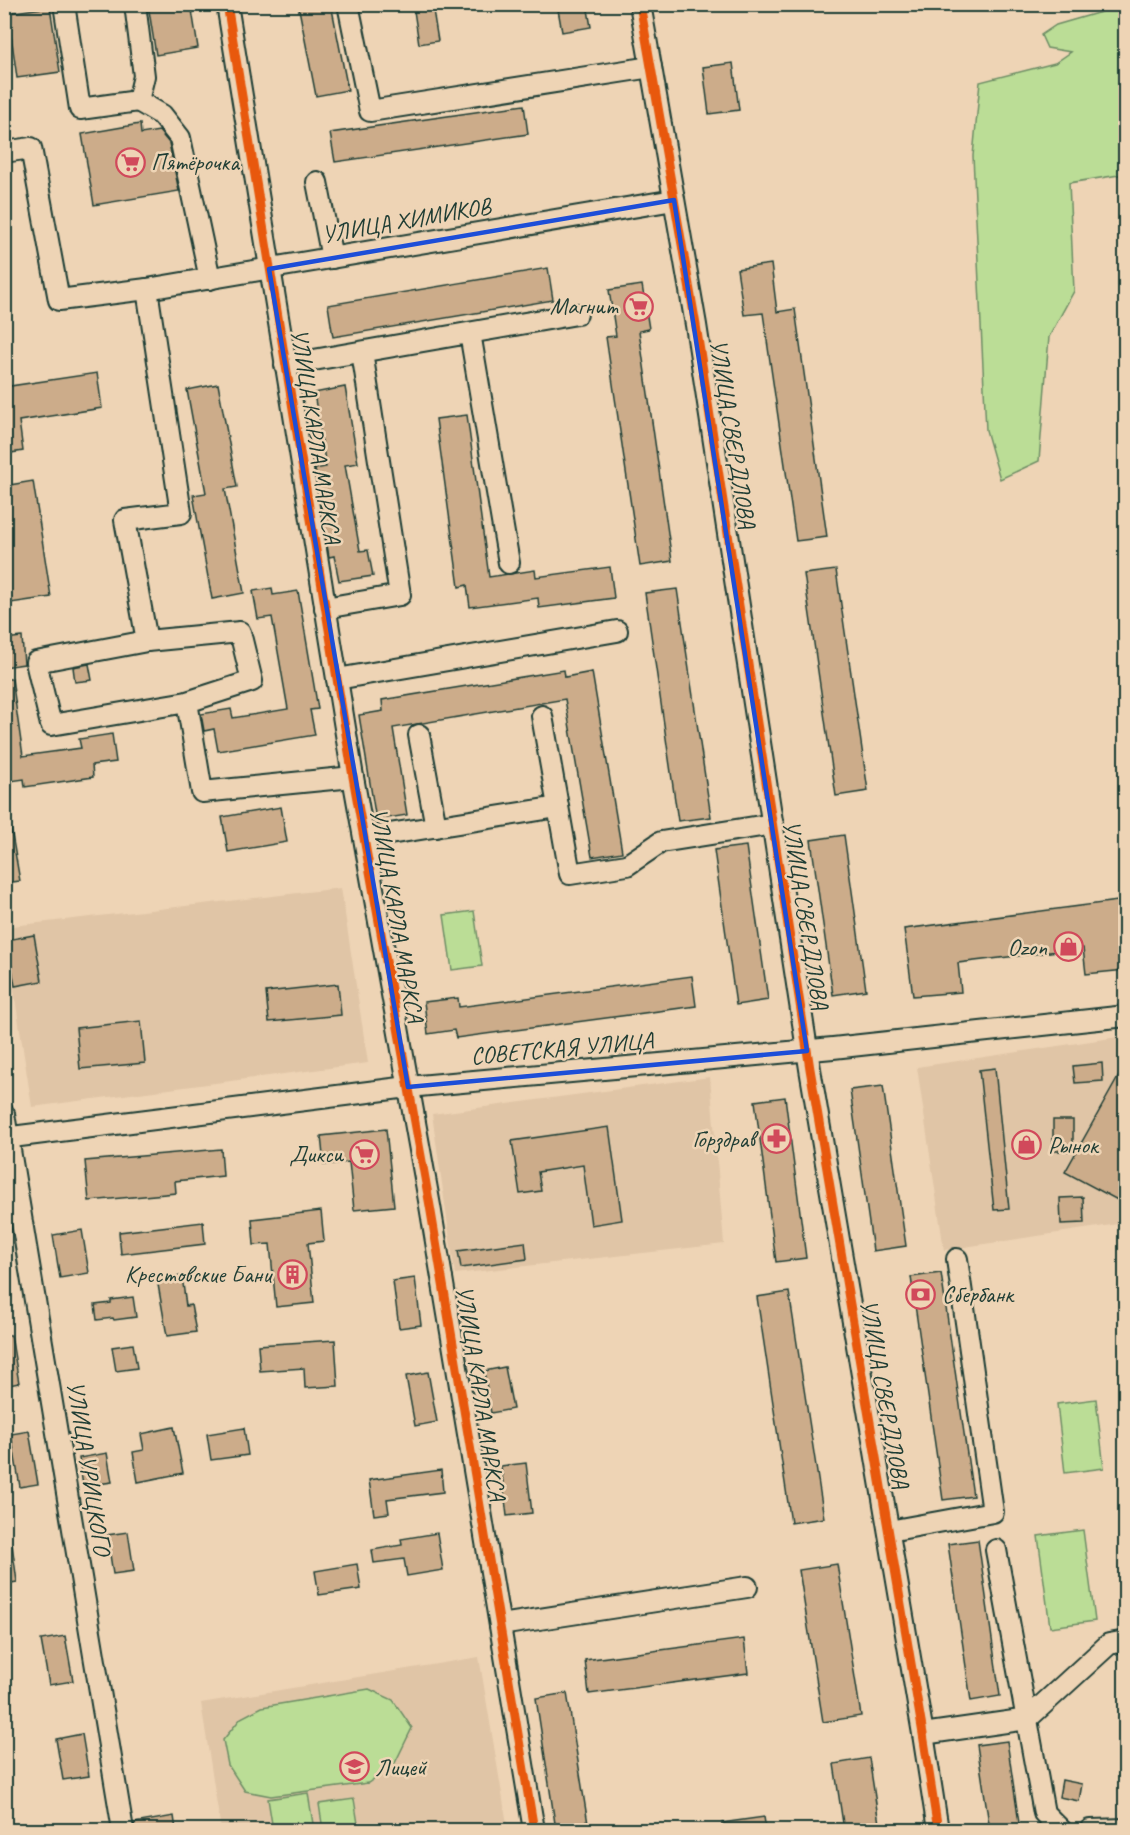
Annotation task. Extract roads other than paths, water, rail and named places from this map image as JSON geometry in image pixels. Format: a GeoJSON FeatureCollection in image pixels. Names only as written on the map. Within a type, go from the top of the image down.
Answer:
{"type":"FeatureCollection","features":[{"type":"Feature","properties":{"kind":"street"},"geometry":{"type":"LineString","coordinates":[[64,4],[80,109],[138,101],[162,115],[180,138],[210,279]]}},
{"type":"Feature","properties":{"kind":"street"},"geometry":{"type":"LineString","coordinates":[[135,4],[144,76],[138,101]]}},
{"type":"Feature","properties":{"kind":"street","name":"УЛИЦА КАРЛА МАРКСА"},"geometry":{"type":"LineString","coordinates":[[227,4],[363,838],[430,1206],[534,1830]]}},
{"type":"Feature","properties":{"kind":"street"},"geometry":{"type":"LineString","coordinates":[[348,4],[370,111],[651,67]]}},
{"type":"Feature","properties":{"kind":"street","name":"УЛИЦА СВЕРДЛОВА"},"geometry":{"type":"LineString","coordinates":[[640,4],[696,325],[807,1051],[924,1734],[938,1830]]}},
{"type":"Feature","properties":{"kind":"street","name":"УЛИЦА ХИМИКОВ"},"geometry":{"type":"LineString","coordinates":[[4,152],[31,148],[60,300],[210,279],[674,200]]}},
{"type":"Feature","properties":{"kind":"street"},"geometry":{"type":"LineString","coordinates":[[317,182],[332,258]]}},
{"type":"Feature","properties":{"kind":"street"},"geometry":{"type":"LineString","coordinates":[[147,289],[181,513],[124,520],[147,641]]}},
{"type":"Feature","properties":{"kind":"street"},"geometry":{"type":"LineString","coordinates":[[285,365],[577,314]]}},
{"type":"Feature","properties":{"kind":"street"},"geometry":{"type":"LineString","coordinates":[[470,333],[509,564]]}},
{"type":"Feature","properties":{"kind":"street"},"geometry":{"type":"LineString","coordinates":[[325,608],[400,595],[362,351]]}},
{"type":"Feature","properties":{"kind":"street"},"geometry":{"type":"LineString","coordinates":[[337,680],[617,631]]}},
{"type":"Feature","properties":{"kind":"street"},"geometry":{"type":"LineString","coordinates":[[240,632],[252,681],[187,702],[51,724],[36,662],[147,641],[240,632]]}},
{"type":"Feature","properties":{"kind":"street"},"geometry":{"type":"LineString","coordinates":[[187,702],[202,792],[353,777]]}},
{"type":"Feature","properties":{"kind":"street"},"geometry":{"type":"LineString","coordinates":[[542,716],[570,874],[627,865],[661,842],[772,824]]}},
{"type":"Feature","properties":{"kind":"street"},"geometry":{"type":"LineString","coordinates":[[419,735],[436,827]]}},
{"type":"Feature","properties":{"kind":"street"},"geometry":{"type":"LineString","coordinates":[[363,838],[558,807]]}},
{"type":"Feature","properties":{"kind":"street","name":"СОВЕТСКАЯ УЛИЦА"},"geometry":{"type":"LineString","coordinates":[[6,1138],[408,1087],[807,1051],[1125,1016]]}},
{"type":"Feature","properties":{"kind":"street","name":"УЛИЦА УРИЦКОГО"},"geometry":{"type":"LineString","coordinates":[[4,1114],[6,1138],[123,1830]]}},
{"type":"Feature","properties":{"kind":"street"},"geometry":{"type":"LineString","coordinates":[[889,1531],[993,1512],[957,1259]]}},
{"type":"Feature","properties":{"kind":"street"},"geometry":{"type":"LineString","coordinates":[[996,1550],[1044,1813],[1061,1830]]}},
{"type":"Feature","properties":{"kind":"street"},"geometry":{"type":"LineString","coordinates":[[500,1625],[747,1587]]}},
{"type":"Feature","properties":{"kind":"street"},"geometry":{"type":"LineString","coordinates":[[924,1734],[1027,1719],[1109,1644],[1125,1641]]}},
{"type":"Feature","properties":{"kind":"street"},"geometry":{"type":"LineString","coordinates":[[1090,1830],[1125,1829]]}},
{"type":"Feature","properties":{"kind":"place","name":"Пятёрочка"},"geometry":{"type":"Point","coordinates":[130,162]}},
{"type":"Feature","properties":{"kind":"place","name":"Магнит"},"geometry":{"type":"Point","coordinates":[639,306]}},
{"type":"Feature","properties":{"kind":"place","name":"Ozon"},"geometry":{"type":"Point","coordinates":[1068,947]}},
{"type":"Feature","properties":{"kind":"place","name":"Горздрав"},"geometry":{"type":"Point","coordinates":[776,1139]}},
{"type":"Feature","properties":{"kind":"place","name":"Рынок"},"geometry":{"type":"Point","coordinates":[1027,1145]}},
{"type":"Feature","properties":{"kind":"place","name":"Дикси"},"geometry":{"type":"Point","coordinates":[364,1154]}},
{"type":"Feature","properties":{"kind":"place","name":"Крестовские Бани"},"geometry":{"type":"Point","coordinates":[292,1274]}},
{"type":"Feature","properties":{"kind":"place","name":"Сбербанк"},"geometry":{"type":"Point","coordinates":[921,1294]}},
{"type":"Feature","properties":{"kind":"place","name":"Лицей"},"geometry":{"type":"Point","coordinates":[354,1767]}}]}
